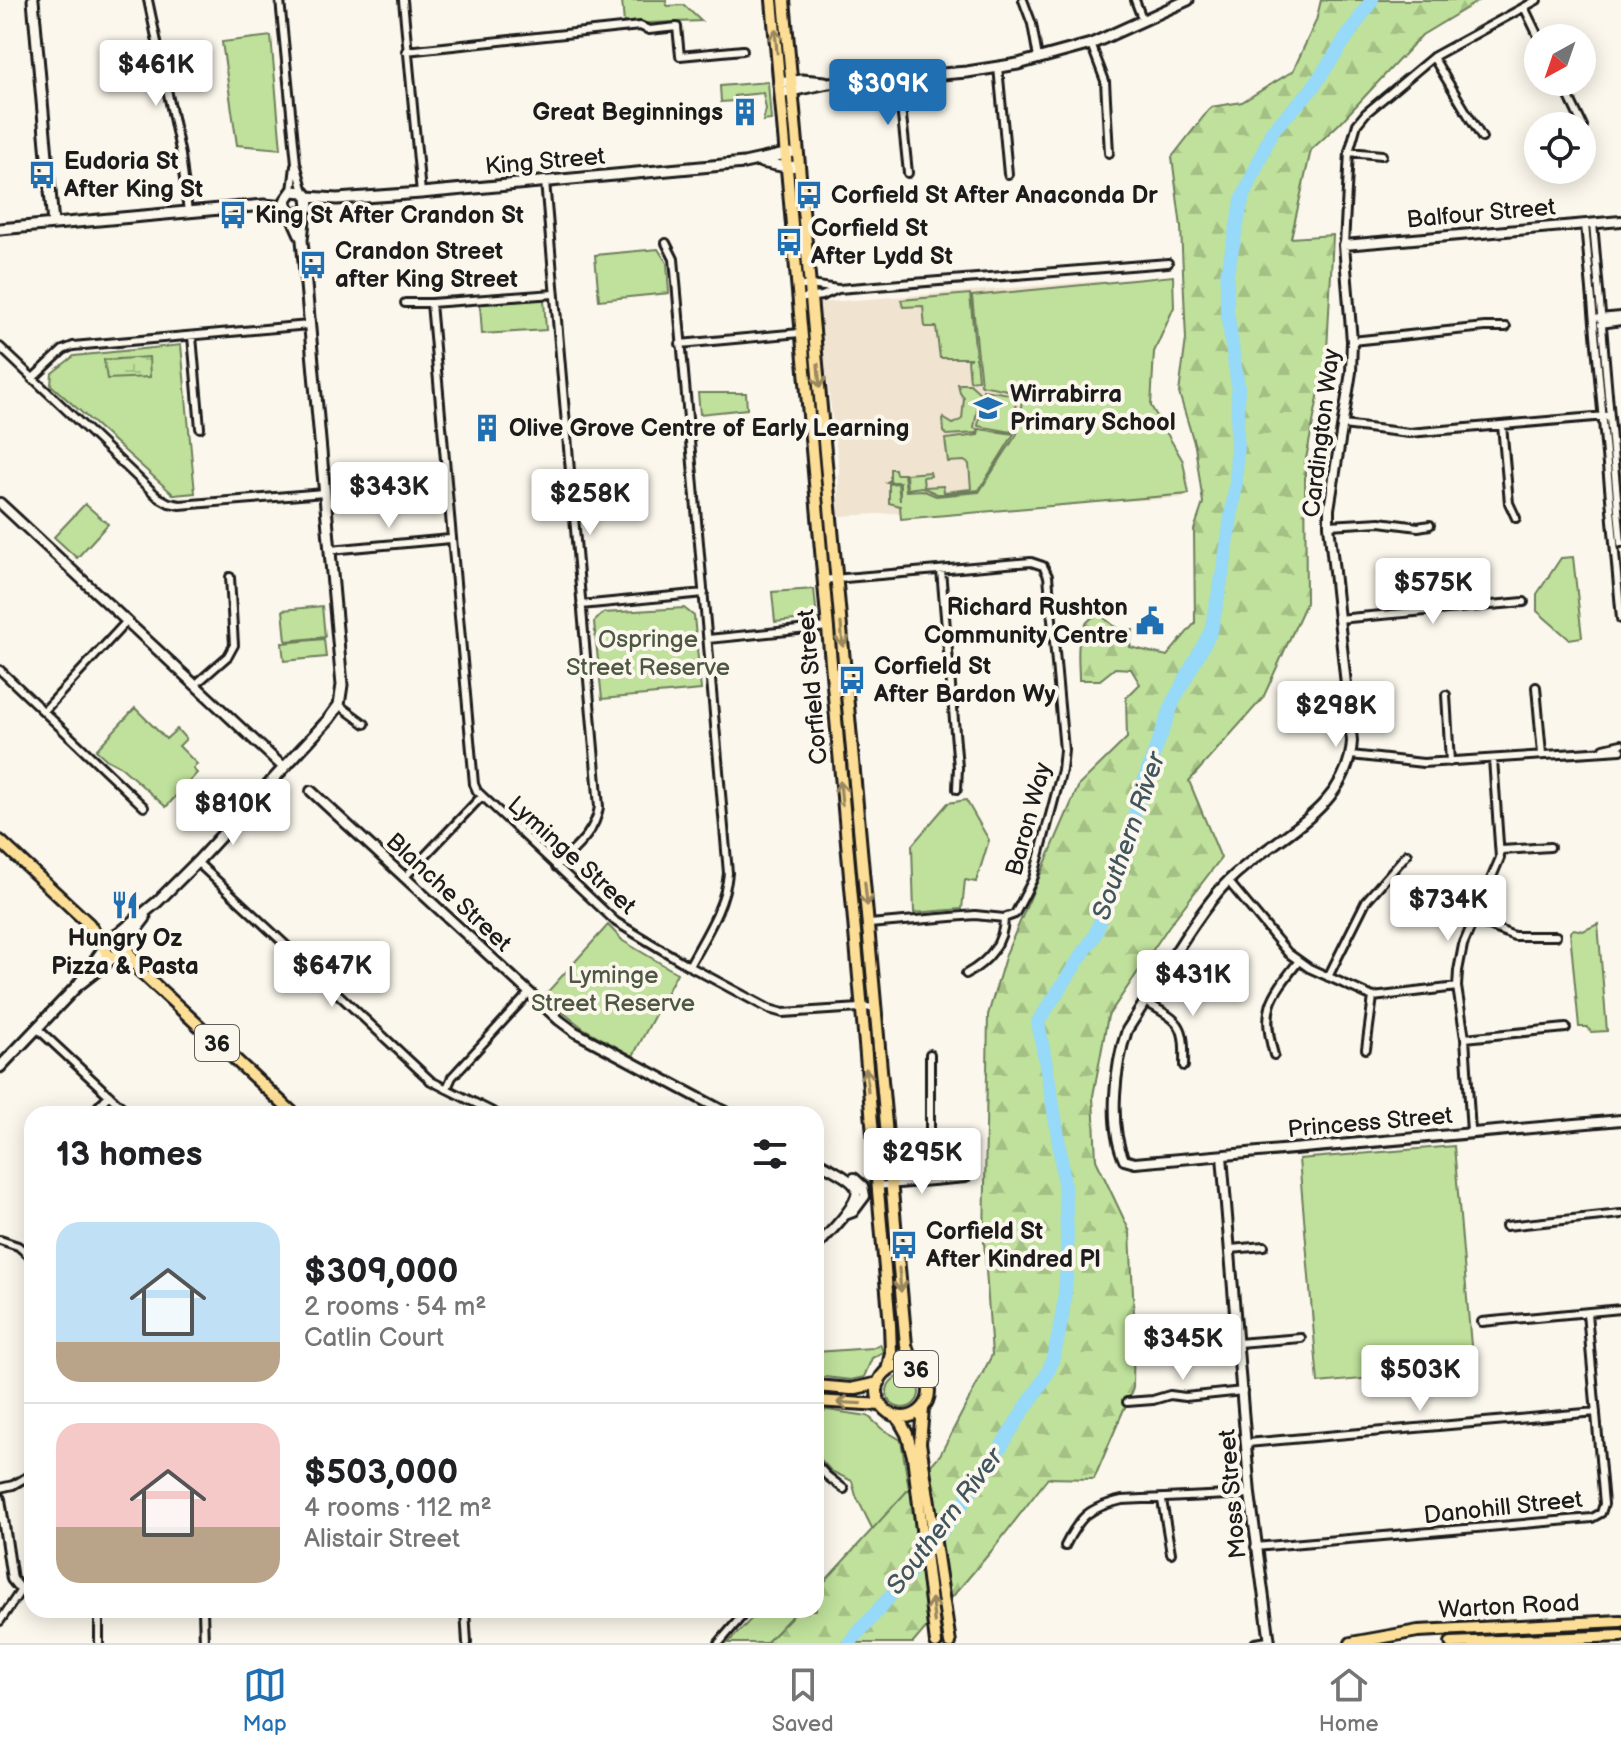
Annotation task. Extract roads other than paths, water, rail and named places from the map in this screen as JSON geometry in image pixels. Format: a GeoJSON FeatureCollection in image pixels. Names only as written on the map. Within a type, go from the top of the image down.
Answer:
{"type":"FeatureCollection","features":[{"type":"Feature","properties":{"kind":"main road"},"geometry":{"type":"LineString","coordinates":[[33,0],[53,224]]}},
{"type":"Feature","properties":{"kind":"main road","name":"Corfield Street"},"geometry":{"type":"LineString","coordinates":[[772,0],[891,1343],[887,1371]]}},
{"type":"Feature","properties":{"kind":"main road","name":"Corfield Street"},"geometry":{"type":"LineString","coordinates":[[784,0],[906,1345],[913,1367]]}},
{"type":"Feature","properties":{"kind":"main road"},"geometry":{"type":"LineString","coordinates":[[780,88],[998,67],[1091,44],[1188,0]]}},
{"type":"Feature","properties":{"kind":"main road","name":"King Street"},"geometry":{"type":"LineString","coordinates":[[306,202],[757,161],[798,153]]}},
{"type":"Feature","properties":{"kind":"main road","name":"King Street"},"geometry":{"type":"LineString","coordinates":[[757,161],[786,167],[798,166]]}},
{"type":"Feature","properties":{"kind":"main road"},"geometry":{"type":"LineString","coordinates":[[0,229],[306,202]]}},
{"type":"Feature","properties":{"kind":"main road"},"geometry":{"type":"LineString","coordinates":[[289,203],[299,214],[306,202]]}},
{"type":"Feature","properties":{"kind":"main road"},"geometry":{"type":"LineString","coordinates":[[78,985],[114,958],[123,955],[135,929],[157,902],[339,705],[342,685],[302,240],[306,202]]}},
{"type":"Feature","properties":{"kind":"main road"},"geometry":{"type":"LineString","coordinates":[[289,203],[302,240]]}},
{"type":"Feature","properties":{"kind":"main road"},"geometry":{"type":"LineString","coordinates":[[0,841],[89,924],[114,958]]}},
{"type":"Feature","properties":{"kind":"main road"},"geometry":{"type":"LineString","coordinates":[[0,1067],[78,985],[104,948],[106,940],[157,902]]}},
{"type":"Feature","properties":{"kind":"main road"},"geometry":{"type":"LineString","coordinates":[[89,924],[122,938],[126,945]]}},
{"type":"Feature","properties":{"kind":"main road","name":"36"},"geometry":{"type":"LineString","coordinates":[[126,945],[140,971]]}},
{"type":"Feature","properties":{"kind":"main road","name":"36"},"geometry":{"type":"LineString","coordinates":[[114,958],[140,971],[285,1106]]}},
{"type":"Feature","properties":{"kind":"main road","name":"36"},"geometry":{"type":"LineString","coordinates":[[882,1405],[879,1383],[887,1371],[895,1366],[913,1367],[921,1372],[929,1390],[923,1409],[920,1443],[934,1577],[936,1643]]}},
{"type":"Feature","properties":{"kind":"main road","name":"36"},"geometry":{"type":"LineString","coordinates":[[824,1386],[863,1388],[879,1383]]}},
{"type":"Feature","properties":{"kind":"main road","name":"36"},"geometry":{"type":"LineString","coordinates":[[824,1401],[882,1405],[897,1416],[911,1443],[925,1509]]}},
{"type":"Feature","properties":{"kind":"main road","name":"36"},"geometry":{"type":"LineString","coordinates":[[897,1416],[911,1416],[923,1409]]}},
{"type":"Feature","properties":{"kind":"main road","name":"36"},"geometry":{"type":"LineString","coordinates":[[934,1577],[950,1643]]}},
{"type":"Feature","properties":{"kind":"main road","name":"Warton Road"},"geometry":{"type":"LineString","coordinates":[[1351,1643],[1418,1631],[1621,1621]]}},
{"type":"Feature","properties":{"kind":"main road","name":"Warton Road"},"geometry":{"type":"LineString","coordinates":[[1451,1643],[1621,1636]]}},
{"type":"Feature","properties":{"kind":"street"},"geometry":{"type":"LineString","coordinates":[[148,0],[181,155],[188,212]]}},
{"type":"Feature","properties":{"kind":"street"},"geometry":{"type":"LineString","coordinates":[[280,0],[296,163],[306,202]]}},
{"type":"Feature","properties":{"kind":"street"},"geometry":{"type":"LineString","coordinates":[[403,0],[421,193]]}},
{"type":"Feature","properties":{"kind":"street"},"geometry":{"type":"LineString","coordinates":[[1023,0],[1032,24],[1038,58]]}},
{"type":"Feature","properties":{"kind":"street"},"geometry":{"type":"LineString","coordinates":[[1135,0],[1143,21]]}},
{"type":"Feature","properties":{"kind":"street"},"geometry":{"type":"LineString","coordinates":[[1344,245],[1349,152],[1357,124],[1433,57],[1537,0]]}},
{"type":"Feature","properties":{"kind":"street"},"geometry":{"type":"LineString","coordinates":[[1524,7],[1532,24]]}},
{"type":"Feature","properties":{"kind":"street"},"geometry":{"type":"LineString","coordinates":[[406,51],[640,26],[649,30],[677,27],[680,56],[743,50]]}},
{"type":"Feature","properties":{"kind":"street"},"geometry":{"type":"LineString","coordinates":[[1091,44],[1105,81],[1109,153]]}},
{"type":"Feature","properties":{"kind":"street"},"geometry":{"type":"LineString","coordinates":[[1433,57],[1482,138]]}},
{"type":"Feature","properties":{"kind":"street"},"geometry":{"type":"LineString","coordinates":[[998,67],[1008,174]]}},
{"type":"Feature","properties":{"kind":"street"},"geometry":{"type":"LineString","coordinates":[[898,78],[908,173]]}},
{"type":"Feature","properties":{"kind":"street"},"geometry":{"type":"LineString","coordinates":[[1349,152],[1382,155]]}},
{"type":"Feature","properties":{"kind":"street"},"geometry":{"type":"LineString","coordinates":[[289,203],[296,163]]}},
{"type":"Feature","properties":{"kind":"street"},"geometry":{"type":"LineString","coordinates":[[545,181],[599,807],[589,834],[556,867]]}},
{"type":"Feature","properties":{"kind":"street","name":"Balfour Street"},"geometry":{"type":"LineString","coordinates":[[1344,245],[1621,221]]}},
{"type":"Feature","properties":{"kind":"street"},"geometry":{"type":"LineString","coordinates":[[1589,224],[1621,619]]}},
{"type":"Feature","properties":{"kind":"street"},"geometry":{"type":"LineString","coordinates":[[666,243],[674,259],[728,873],[727,890],[721,906],[689,966]]}},
{"type":"Feature","properties":{"kind":"street","name":"Cardington Way"},"geometry":{"type":"LineString","coordinates":[[1124,1160],[1118,1148],[1115,1100],[1120,1053],[1127,1030],[1213,898],[1228,881],[1331,796],[1342,782],[1351,755],[1329,525],[1351,372],[1352,341],[1344,245]]}},
{"type":"Feature","properties":{"kind":"street"},"geometry":{"type":"LineString","coordinates":[[796,287],[810,285],[838,289],[1168,263]]}},
{"type":"Feature","properties":{"kind":"street"},"geometry":{"type":"LineString","coordinates":[[797,299],[812,298],[838,289]]}},
{"type":"Feature","properties":{"kind":"street"},"geometry":{"type":"LineString","coordinates":[[405,303],[554,294]]}},
{"type":"Feature","properties":{"kind":"street"},"geometry":{"type":"LineString","coordinates":[[330,550],[450,539],[431,303]]}},
{"type":"Feature","properties":{"kind":"street"},"geometry":{"type":"LineString","coordinates":[[1598,321],[1621,318]]}},
{"type":"Feature","properties":{"kind":"street"},"geometry":{"type":"LineString","coordinates":[[32,379],[63,350],[73,346],[309,325]]}},
{"type":"Feature","properties":{"kind":"street"},"geometry":{"type":"LineString","coordinates":[[1352,341],[1506,327]]}},
{"type":"Feature","properties":{"kind":"street"},"geometry":{"type":"LineString","coordinates":[[680,344],[800,333]]}},
{"type":"Feature","properties":{"kind":"street"},"geometry":{"type":"LineString","coordinates":[[192,336],[200,428]]}},
{"type":"Feature","properties":{"kind":"street"},"geometry":{"type":"LineString","coordinates":[[0,347],[158,497],[169,503],[180,505],[324,493]]}},
{"type":"Feature","properties":{"kind":"street"},"geometry":{"type":"LineString","coordinates":[[1343,425],[1409,433],[1606,416]]}},
{"type":"Feature","properties":{"kind":"street"},"geometry":{"type":"LineString","coordinates":[[1606,416],[1621,543]]}},
{"type":"Feature","properties":{"kind":"street"},"geometry":{"type":"LineString","coordinates":[[1502,425],[1509,503],[1516,518]]}},
{"type":"Feature","properties":{"kind":"street"},"geometry":{"type":"LineString","coordinates":[[0,503],[283,767]]}},
{"type":"Feature","properties":{"kind":"street"},"geometry":{"type":"LineString","coordinates":[[1329,525],[1380,522],[1418,527],[1430,525]]}},
{"type":"Feature","properties":{"kind":"street","name":"Lyminge Street"},"geometry":{"type":"LineString","coordinates":[[450,539],[474,784],[481,797],[616,922],[769,1009],[783,1013],[875,1007]]}},
{"type":"Feature","properties":{"kind":"street","name":"Baron Way"},"geometry":{"type":"LineString","coordinates":[[822,580],[1031,562],[1043,566],[1048,576],[1064,750],[1062,770],[1033,879],[1015,914],[1004,918],[1001,938],[984,963],[966,974]]}},
{"type":"Feature","properties":{"kind":"street"},"geometry":{"type":"LineString","coordinates":[[941,570],[958,767],[957,789]]}},
{"type":"Feature","properties":{"kind":"street"},"geometry":{"type":"LineString","coordinates":[[195,685],[228,656],[234,645],[230,577]]}},
{"type":"Feature","properties":{"kind":"street"},"geometry":{"type":"LineString","coordinates":[[581,605],[704,593]]}},
{"type":"Feature","properties":{"kind":"street"},"geometry":{"type":"LineString","coordinates":[[1338,619],[1524,602]]}},
{"type":"Feature","properties":{"kind":"street"},"geometry":{"type":"LineString","coordinates":[[44,711],[127,621]]}},
{"type":"Feature","properties":{"kind":"street"},"geometry":{"type":"LineString","coordinates":[[708,639],[828,627]]}},
{"type":"Feature","properties":{"kind":"street"},"geometry":{"type":"LineString","coordinates":[[0,670],[144,807]]}},
{"type":"Feature","properties":{"kind":"street"},"geometry":{"type":"LineString","coordinates":[[1536,687],[1542,754]]}},
{"type":"Feature","properties":{"kind":"street"},"geometry":{"type":"LineString","coordinates":[[1446,695],[1450,762]]}},
{"type":"Feature","properties":{"kind":"street"},"geometry":{"type":"LineString","coordinates":[[339,705],[365,724]]}},
{"type":"Feature","properties":{"kind":"street"},"geometry":{"type":"LineString","coordinates":[[1597,750],[1621,744]]}},
{"type":"Feature","properties":{"kind":"street"},"geometry":{"type":"LineString","coordinates":[[1351,755],[1402,762],[1450,762],[1621,750]]}},
{"type":"Feature","properties":{"kind":"street"},"geometry":{"type":"LineString","coordinates":[[1471,1132],[1465,1038],[1457,987],[1459,957],[1497,869],[1501,850],[1493,759]]}},
{"type":"Feature","properties":{"kind":"street","name":"Blanche Street"},"geometry":{"type":"LineString","coordinates":[[311,791],[528,994],[575,1032],[714,1106]]}},
{"type":"Feature","properties":{"kind":"street"},"geometry":{"type":"LineString","coordinates":[[404,878],[481,797]]}},
{"type":"Feature","properties":{"kind":"street"},"geometry":{"type":"LineString","coordinates":[[1501,850],[1550,847]]}},
{"type":"Feature","properties":{"kind":"street"},"geometry":{"type":"LineString","coordinates":[[1328,977],[1366,901],[1407,854]]}},
{"type":"Feature","properties":{"kind":"street"},"geometry":{"type":"LineString","coordinates":[[197,862],[431,1081],[482,1106]]}},
{"type":"Feature","properties":{"kind":"street"},"geometry":{"type":"LineString","coordinates":[[1228,881],[1288,953],[1298,962],[1328,977],[1373,997],[1457,987]]}},
{"type":"Feature","properties":{"kind":"street"},"geometry":{"type":"LineString","coordinates":[[869,924],[975,915],[1004,918]]}},
{"type":"Feature","properties":{"kind":"street"},"geometry":{"type":"LineString","coordinates":[[1474,920],[1514,936],[1556,936]]}},
{"type":"Feature","properties":{"kind":"street"},"geometry":{"type":"LineString","coordinates":[[1274,1055],[1267,1016],[1274,993],[1298,962]]}},
{"type":"Feature","properties":{"kind":"street"},"geometry":{"type":"LineString","coordinates":[[447,1088],[452,1077],[528,994]]}},
{"type":"Feature","properties":{"kind":"street"},"geometry":{"type":"LineString","coordinates":[[1366,1049],[1373,997]]}},
{"type":"Feature","properties":{"kind":"street"},"geometry":{"type":"LineString","coordinates":[[1146,1002],[1181,1027],[1185,1039],[1184,1066]]}},
{"type":"Feature","properties":{"kind":"street"},"geometry":{"type":"LineString","coordinates":[[37,1028],[121,1106]]}},
{"type":"Feature","properties":{"kind":"street"},"geometry":{"type":"LineString","coordinates":[[1465,1038],[1566,1028]]}},
{"type":"Feature","properties":{"kind":"street"},"geometry":{"type":"LineString","coordinates":[[930,1054],[933,1181]]}},
{"type":"Feature","properties":{"kind":"street"},"geometry":{"type":"LineString","coordinates":[[99,1106],[109,1095]]}},
{"type":"Feature","properties":{"kind":"street","name":"Princess Street"},"geometry":{"type":"LineString","coordinates":[[1124,1160],[1135,1163],[1222,1156],[1621,1120]]}},
{"type":"Feature","properties":{"kind":"street","name":"Moss Street"},"geometry":{"type":"LineString","coordinates":[[1222,1156],[1255,1547],[1268,1642]]}},
{"type":"Feature","properties":{"kind":"street"},"geometry":{"type":"LineString","coordinates":[[824,1165],[859,1182],[865,1192],[859,1207],[845,1215],[824,1238]]}},
{"type":"Feature","properties":{"kind":"street"},"geometry":{"type":"LineString","coordinates":[[876,1186],[966,1178]]}},
{"type":"Feature","properties":{"kind":"street"},"geometry":{"type":"LineString","coordinates":[[1506,1226],[1621,1214]]}},
{"type":"Feature","properties":{"kind":"street"},"geometry":{"type":"LineString","coordinates":[[0,1240],[24,1251]]}},
{"type":"Feature","properties":{"kind":"street"},"geometry":{"type":"LineString","coordinates":[[1231,1249],[1264,1246]]}},
{"type":"Feature","properties":{"kind":"street"},"geometry":{"type":"LineString","coordinates":[[1482,1322],[1621,1309]]}},
{"type":"Feature","properties":{"kind":"street","name":"Danohill Street"},"geometry":{"type":"LineString","coordinates":[[1255,1547],[1592,1518],[1601,1513],[1604,1504],[1587,1313]]}},
{"type":"Feature","properties":{"kind":"street"},"geometry":{"type":"LineString","coordinates":[[1238,1343],[1301,1338]]}},
{"type":"Feature","properties":{"kind":"street"},"geometry":{"type":"LineString","coordinates":[[1127,1402],[1170,1395],[1185,1397],[1243,1391]]}},
{"type":"Feature","properties":{"kind":"street"},"geometry":{"type":"LineString","coordinates":[[1247,1443],[1596,1412]]}},
{"type":"Feature","properties":{"kind":"street"},"geometry":{"type":"LineString","coordinates":[[824,1473],[844,1489]]}},
{"type":"Feature","properties":{"kind":"street"},"geometry":{"type":"LineString","coordinates":[[0,1488],[24,1479]]}},
{"type":"Feature","properties":{"kind":"street"},"geometry":{"type":"LineString","coordinates":[[1065,1546],[1076,1524],[1087,1512],[1102,1504],[1122,1500],[1250,1494]]}},
{"type":"Feature","properties":{"kind":"street"},"geometry":{"type":"LineString","coordinates":[[0,1499],[12,1579],[24,1591]]}},
{"type":"Feature","properties":{"kind":"street"},"geometry":{"type":"LineString","coordinates":[[1162,1500],[1171,1553]]}},
{"type":"Feature","properties":{"kind":"street"},"geometry":{"type":"LineString","coordinates":[[0,1621],[21,1590]]}},
{"type":"Feature","properties":{"kind":"street"},"geometry":{"type":"LineString","coordinates":[[203,1618],[204,1643]]}},
{"type":"Feature","properties":{"kind":"street"},"geometry":{"type":"LineString","coordinates":[[465,1618],[467,1643]]}},
{"type":"Feature","properties":{"kind":"street"},"geometry":{"type":"LineString","coordinates":[[719,1643],[740,1618]]}},
{"type":"Feature","properties":{"kind":"street"},"geometry":{"type":"LineString","coordinates":[[99,1620],[99,1643]]}},
{"type":"Feature","properties":{"kind":"street"},"geometry":{"type":"LineString","coordinates":[[1493,1626],[1495,1642]]}},
{"type":"Feature","properties":{"kind":"street"},"geometry":{"type":"LineString","coordinates":[[1506,1626],[1508,1642]]}},
{"type":"Feature","properties":{"kind":"street"},"geometry":{"type":"LineString","coordinates":[[1255,1643],[1268,1642]]}},
{"type":"Feature","properties":{"kind":"waterway","name":"Southern River"},"geometry":{"type":"LineString","coordinates":[[849,1643],[896,1590],[982,1476],[1051,1364],[1061,1322],[1067,1236],[1060,1150],[1038,1022],[1095,935],[1122,861],[1145,778],[1174,700],[1211,631],[1236,482],[1238,387],[1227,310],[1227,274],[1242,200],[1272,131],[1311,90],[1372,0]]}},
{"type":"Feature","properties":{"kind":"place","name":"Great Beginnings"},"geometry":{"type":"Point","coordinates":[745,112]}},
{"type":"Feature","properties":{"kind":"place","name":"Eudoria St After King St"},"geometry":{"type":"Point","coordinates":[42,175]}},
{"type":"Feature","properties":{"kind":"place","name":"Corfield St After Anaconda Dr"},"geometry":{"type":"Point","coordinates":[809,195]}},
{"type":"Feature","properties":{"kind":"place","name":"King St After Crandon St"},"geometry":{"type":"Point","coordinates":[233,215]}},
{"type":"Feature","properties":{"kind":"place","name":"Corfield St After Lydd St"},"geometry":{"type":"Point","coordinates":[789,242]}},
{"type":"Feature","properties":{"kind":"place","name":"Crandon Street after King Street"},"geometry":{"type":"Point","coordinates":[313,265]}},
{"type":"Feature","properties":{"kind":"place","name":"Wirrabirra Primary School"},"geometry":{"type":"Point","coordinates":[988,408]}},
{"type":"Feature","properties":{"kind":"place","name":"Olive Grove Centre of Early Learning"},"geometry":{"type":"Point","coordinates":[487,428]}},
{"type":"Feature","properties":{"kind":"place","name":"Richard Rushton Community Centre"},"geometry":{"type":"Point","coordinates":[1150,621]}},
{"type":"Feature","properties":{"kind":"place","name":"Corfield St After Bardon Wy"},"geometry":{"type":"Point","coordinates":[852,680]}},
{"type":"Feature","properties":{"kind":"place","name":"Hungry Oz Pizza & Pasta"},"geometry":{"type":"Point","coordinates":[125,905]}},
{"type":"Feature","properties":{"kind":"place","name":"Corfield St After Kindred Pl"},"geometry":{"type":"Point","coordinates":[904,1245]}},
{"type":"Feature","properties":{"kind":"park label","name":"Ospringe Street Reserve"},"geometry":{"type":"Point","coordinates":[648,653]}},
{"type":"Feature","properties":{"kind":"park label","name":"Lyminge Street Reserve"},"geometry":{"type":"Point","coordinates":[613,989]}}]}
